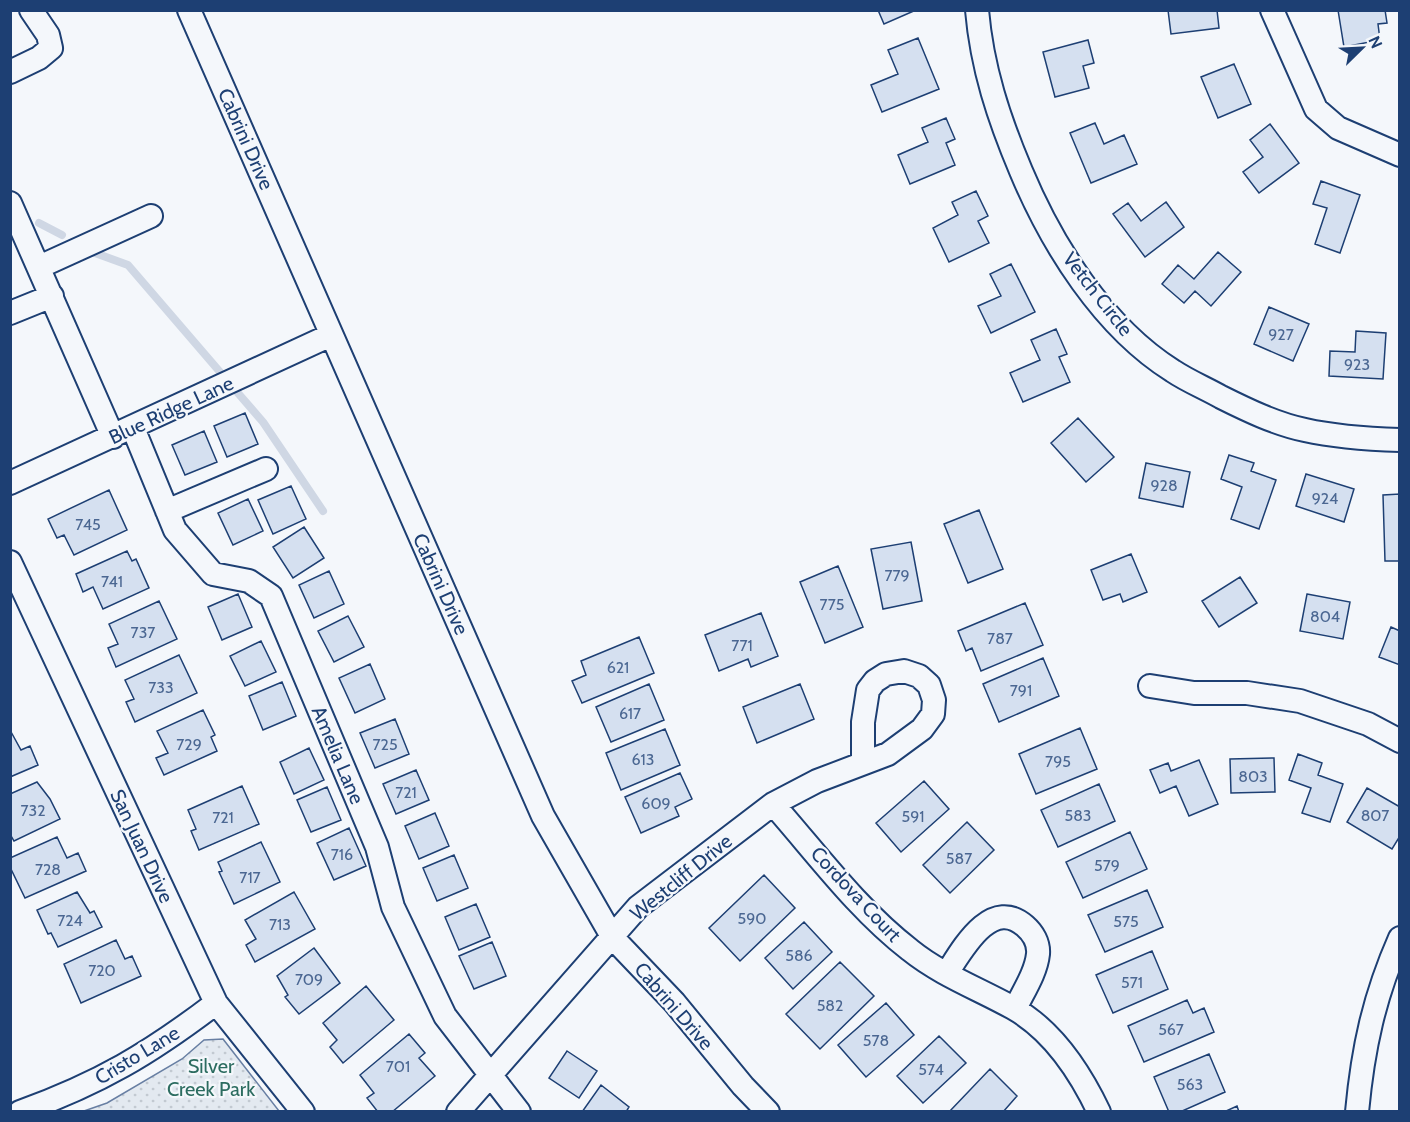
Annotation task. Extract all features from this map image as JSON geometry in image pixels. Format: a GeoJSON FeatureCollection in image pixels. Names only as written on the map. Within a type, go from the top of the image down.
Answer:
{"type":"FeatureCollection","features":[{"type":"Feature","properties":{"kind":"street"},"geometry":{"type":"LineString","coordinates":[[10,72],[39,58],[51,48],[48,35],[31,10]]}},
{"type":"Feature","properties":{"kind":"street","name":"Cabrini Drive"},"geometry":{"type":"LineString","coordinates":[[189,10],[543,816],[613,938],[674,1002],[743,1086],[768,1112]]}},
{"type":"Feature","properties":{"kind":"street","name":"Vetch Circle"},"geometry":{"type":"LineString","coordinates":[[977,10],[980,49],[999,120],[1035,204],[1083,282],[1126,335],[1172,371],[1246,410],[1304,430],[1353,438],[1400,440]]}},
{"type":"Feature","properties":{"kind":"street"},"geometry":{"type":"LineString","coordinates":[[1272,10],[1316,109],[1338,128],[1400,155]]}},
{"type":"Feature","properties":{"kind":"street","name":"Amelia Lane"},"geometry":{"type":"LineString","coordinates":[[10,203],[52,296],[167,511],[174,530],[213,574],[249,581],[271,596],[376,847],[393,907],[444,1016],[519,1112]]}},
{"type":"Feature","properties":{"kind":"street"},"geometry":{"type":"LineString","coordinates":[[39,267],[151,216]]}},
{"type":"Feature","properties":{"kind":"street"},"geometry":{"type":"LineString","coordinates":[[10,313],[52,296]]}},
{"type":"Feature","properties":{"kind":"street","name":"Blue Ridge Lane"},"geometry":{"type":"LineString","coordinates":[[10,483],[331,334]]}},
{"type":"Feature","properties":{"kind":"street"},"geometry":{"type":"LineString","coordinates":[[167,511],[266,469]]}},
{"type":"Feature","properties":{"kind":"street","name":"San Juan Drive"},"geometry":{"type":"LineString","coordinates":[[10,562],[216,1003],[303,1112]]}},
{"type":"Feature","properties":{"kind":"street"},"geometry":{"type":"LineString","coordinates":[[1150,686],[1194,693],[1247,693],[1300,701],[1368,724],[1400,741]]}},
{"type":"Feature","properties":{"kind":"street","name":"Westcliff Drive"},"geometry":{"type":"LineString","coordinates":[[458,1112],[638,907],[773,804],[817,781],[863,762]]}},
{"type":"Feature","properties":{"kind":"street","name":"Cordova Court"},"geometry":{"type":"LineString","coordinates":[[773,804],[870,914],[909,950],[947,974],[1015,1009],[1044,1031],[1066,1056],[1090,1092],[1099,1112]]}},
{"type":"Feature","properties":{"kind":"street"},"geometry":{"type":"LineString","coordinates":[[947,974],[978,930],[989,922],[1003,918],[1015,919],[1033,935],[1038,947],[1036,966],[1015,1009]]}},
{"type":"Feature","properties":{"kind":"street"},"geometry":{"type":"LineString","coordinates":[[1357,1112],[1363,1053],[1382,979],[1400,938]]}},
{"type":"Feature","properties":{"kind":"street","name":"Cristo Lane"},"geometry":{"type":"LineString","coordinates":[[20,1112],[95,1082],[144,1056],[216,1003]]}},
{"type":"Feature","properties":{"kind":"green space","name":"Silver Creek Park"},"geometry":{"type":"Polygon","coordinates":[[[223,1039],[279,1111],[84,1111],[107,1103],[182,1059],[204,1040],[223,1039]]]}},
{"type":"Feature","properties":{"kind":"building"},"geometry":{"type":"Polygon","coordinates":[[[878,10],[916,10],[884,24],[878,10]]]}},
{"type":"Feature","properties":{"kind":"building"},"geometry":{"type":"Polygon","coordinates":[[[1168,10],[1217,10],[1219,28],[1171,34],[1168,10]]]}},
{"type":"Feature","properties":{"kind":"building"},"geometry":{"type":"Polygon","coordinates":[[[1338,10],[1385,10],[1387,23],[1378,24],[1380,40],[1344,47],[1338,10]]]}},
{"type":"Feature","properties":{"kind":"building"},"geometry":{"type":"Polygon","coordinates":[[[918,38],[939,89],[882,112],[871,85],[898,74],[888,50],[918,38]]]}},
{"type":"Feature","properties":{"kind":"building"},"geometry":{"type":"Polygon","coordinates":[[[1088,40],[1094,63],[1083,66],[1089,88],[1055,97],[1043,52],[1088,40]]]}},
{"type":"Feature","properties":{"kind":"building"},"geometry":{"type":"Polygon","coordinates":[[[1234,64],[1251,104],[1218,118],[1201,77],[1234,64]]]}},
{"type":"Feature","properties":{"kind":"building"},"geometry":{"type":"Polygon","coordinates":[[[946,118],[955,139],[946,143],[955,165],[910,184],[898,155],[928,142],[922,128],[946,118]]]}},
{"type":"Feature","properties":{"kind":"building"},"geometry":{"type":"Polygon","coordinates":[[[1095,123],[1104,144],[1124,135],[1137,164],[1091,183],[1070,133],[1095,123]]]}},
{"type":"Feature","properties":{"kind":"building"},"geometry":{"type":"Polygon","coordinates":[[[1270,124],[1299,163],[1259,193],[1243,172],[1263,157],[1250,140],[1270,124]]]}},
{"type":"Feature","properties":{"kind":"building"},"geometry":{"type":"Polygon","coordinates":[[[1321,181],[1360,195],[1340,253],[1315,244],[1327,208],[1313,204],[1321,181]]]}},
{"type":"Feature","properties":{"kind":"building"},"geometry":{"type":"Polygon","coordinates":[[[976,191],[988,216],[978,221],[989,243],[949,262],[933,228],[958,215],[952,202],[976,191]]]}},
{"type":"Feature","properties":{"kind":"building"},"geometry":{"type":"Polygon","coordinates":[[[1166,202],[1184,227],[1145,257],[1113,214],[1128,203],[1141,221],[1166,202]]]}},
{"type":"Feature","properties":{"kind":"building"},"geometry":{"type":"Polygon","coordinates":[[[1218,252],[1241,272],[1211,306],[1195,291],[1184,303],[1162,284],[1178,265],[1194,279],[1218,252]]]}},
{"type":"Feature","properties":{"kind":"building"},"geometry":{"type":"Polygon","coordinates":[[[1011,264],[1035,312],[991,333],[978,306],[1001,296],[990,274],[1011,264]]]}},
{"type":"Feature","properties":{"kind":"building"},"geometry":{"type":"Polygon","coordinates":[[[1269,307],[1309,324],[1293,361],[1254,344],[1269,307]]]}},
{"type":"Feature","properties":{"kind":"building"},"geometry":{"type":"Polygon","coordinates":[[[1056,329],[1067,354],[1059,357],[1070,382],[1023,402],[1010,373],[1040,360],[1031,340],[1056,329]]]}},
{"type":"Feature","properties":{"kind":"building"},"geometry":{"type":"Polygon","coordinates":[[[1356,331],[1386,333],[1383,379],[1329,376],[1330,351],[1355,352],[1356,331]]]}},
{"type":"Feature","properties":{"kind":"building"},"geometry":{"type":"Polygon","coordinates":[[[245,413],[258,444],[227,457],[214,426],[245,413]]]}},
{"type":"Feature","properties":{"kind":"building"},"geometry":{"type":"Polygon","coordinates":[[[1078,418],[1114,457],[1086,482],[1051,443],[1078,418]]]}},
{"type":"Feature","properties":{"kind":"building"},"geometry":{"type":"Polygon","coordinates":[[[204,431],[217,462],[185,475],[172,445],[204,431]]]}},
{"type":"Feature","properties":{"kind":"building"},"geometry":{"type":"Polygon","coordinates":[[[1229,455],[1254,463],[1251,471],[1276,480],[1259,529],[1231,519],[1242,487],[1221,479],[1229,455]]]}},
{"type":"Feature","properties":{"kind":"building"},"geometry":{"type":"Polygon","coordinates":[[[1146,463],[1190,472],[1183,507],[1139,498],[1146,463]]]}},
{"type":"Feature","properties":{"kind":"building"},"geometry":{"type":"Polygon","coordinates":[[[1306,474],[1354,489],[1344,522],[1296,506],[1306,474]]]}},
{"type":"Feature","properties":{"kind":"building"},"geometry":{"type":"Polygon","coordinates":[[[291,486],[306,519],[273,534],[258,500],[291,486]]]}},
{"type":"Feature","properties":{"kind":"building"},"geometry":{"type":"Polygon","coordinates":[[[109,490],[127,530],[74,555],[64,535],[57,538],[48,519],[109,490]]]}},
{"type":"Feature","properties":{"kind":"building"},"geometry":{"type":"Polygon","coordinates":[[[1400,494],[1400,561],[1385,561],[1383,495],[1400,494]]]}},
{"type":"Feature","properties":{"kind":"building"},"geometry":{"type":"Polygon","coordinates":[[[248,499],[263,531],[233,545],[218,513],[248,499]]]}},
{"type":"Feature","properties":{"kind":"building"},"geometry":{"type":"Polygon","coordinates":[[[979,510],[1003,569],[968,583],[944,524],[979,510]]]}},
{"type":"Feature","properties":{"kind":"building"},"geometry":{"type":"Polygon","coordinates":[[[304,527],[324,558],[293,578],[273,547],[304,527]]]}},
{"type":"Feature","properties":{"kind":"building"},"geometry":{"type":"Polygon","coordinates":[[[911,542],[922,601],[883,609],[871,549],[911,542]]]}},
{"type":"Feature","properties":{"kind":"building"},"geometry":{"type":"Polygon","coordinates":[[[127,551],[132,561],[136,559],[149,588],[103,609],[93,587],[83,592],[76,574],[127,551]]]}},
{"type":"Feature","properties":{"kind":"building"},"geometry":{"type":"Polygon","coordinates":[[[1131,554],[1147,592],[1123,602],[1120,594],[1103,600],[1091,570],[1131,554]]]}},
{"type":"Feature","properties":{"kind":"building"},"geometry":{"type":"Polygon","coordinates":[[[838,566],[863,627],[825,643],[800,582],[838,566]]]}},
{"type":"Feature","properties":{"kind":"building"},"geometry":{"type":"Polygon","coordinates":[[[329,571],[344,604],[314,618],[299,585],[329,571]]]}},
{"type":"Feature","properties":{"kind":"building"},"geometry":{"type":"Polygon","coordinates":[[[1240,577],[1257,603],[1219,627],[1202,601],[1240,577]]]}},
{"type":"Feature","properties":{"kind":"building"},"geometry":{"type":"Polygon","coordinates":[[[238,594],[252,627],[222,640],[208,607],[238,594]]]}},
{"type":"Feature","properties":{"kind":"building"},"geometry":{"type":"Polygon","coordinates":[[[1307,594],[1350,602],[1343,639],[1300,631],[1307,594]]]}},
{"type":"Feature","properties":{"kind":"building"},"geometry":{"type":"Polygon","coordinates":[[[159,601],[177,639],[116,667],[108,648],[118,644],[109,624],[159,601]]]}},
{"type":"Feature","properties":{"kind":"building"},"geometry":{"type":"Polygon","coordinates":[[[1025,603],[1043,645],[981,671],[972,648],[966,651],[958,631],[1025,603]]]}},
{"type":"Feature","properties":{"kind":"building"},"geometry":{"type":"Polygon","coordinates":[[[761,613],[778,656],[751,667],[748,659],[719,671],[705,635],[761,613]]]}},
{"type":"Feature","properties":{"kind":"building"},"geometry":{"type":"Polygon","coordinates":[[[348,616],[364,647],[334,662],[318,631],[348,616]]]}},
{"type":"Feature","properties":{"kind":"building"},"geometry":{"type":"Polygon","coordinates":[[[1391,627],[1400,631],[1400,665],[1379,657],[1391,627]]]}},
{"type":"Feature","properties":{"kind":"building"},"geometry":{"type":"Polygon","coordinates":[[[639,637],[654,673],[582,703],[572,681],[586,675],[581,661],[639,637]]]}},
{"type":"Feature","properties":{"kind":"building"},"geometry":{"type":"Polygon","coordinates":[[[261,641],[276,672],[245,686],[230,656],[261,641]]]}},
{"type":"Feature","properties":{"kind":"building"},"geometry":{"type":"Polygon","coordinates":[[[179,655],[197,693],[135,722],[126,702],[134,699],[125,680],[179,655]]]}},
{"type":"Feature","properties":{"kind":"building"},"geometry":{"type":"Polygon","coordinates":[[[1043,658],[1059,696],[999,722],[983,684],[1043,658]]]}},
{"type":"Feature","properties":{"kind":"building"},"geometry":{"type":"Polygon","coordinates":[[[370,664],[385,699],[355,713],[339,678],[370,664]]]}},
{"type":"Feature","properties":{"kind":"building"},"geometry":{"type":"Polygon","coordinates":[[[282,682],[296,716],[263,730],[249,696],[282,682]]]}},
{"type":"Feature","properties":{"kind":"building"},"geometry":{"type":"Polygon","coordinates":[[[649,684],[664,720],[611,742],[596,707],[649,684]]]}},
{"type":"Feature","properties":{"kind":"building"},"geometry":{"type":"Polygon","coordinates":[[[800,684],[814,719],[757,743],[743,707],[800,684]]]}},
{"type":"Feature","properties":{"kind":"building"},"geometry":{"type":"Polygon","coordinates":[[[203,710],[215,735],[211,737],[217,751],[164,775],[156,758],[168,753],[157,731],[203,710]]]}},
{"type":"Feature","properties":{"kind":"building"},"geometry":{"type":"Polygon","coordinates":[[[395,719],[409,754],[375,768],[360,733],[395,719]]]}},
{"type":"Feature","properties":{"kind":"building"},"geometry":{"type":"Polygon","coordinates":[[[1080,728],[1097,769],[1036,794],[1019,754],[1080,728]]]}},
{"type":"Feature","properties":{"kind":"building"},"geometry":{"type":"Polygon","coordinates":[[[665,729],[680,765],[621,790],[606,753],[665,729]]]}},
{"type":"Feature","properties":{"kind":"building"},"geometry":{"type":"Polygon","coordinates":[[[10,730],[21,750],[30,746],[38,765],[10,777],[10,730]]]}},
{"type":"Feature","properties":{"kind":"building"},"geometry":{"type":"Polygon","coordinates":[[[309,748],[324,780],[294,794],[280,762],[309,748]]]}},
{"type":"Feature","properties":{"kind":"building"},"geometry":{"type":"Polygon","coordinates":[[[1298,754],[1322,763],[1318,775],[1343,784],[1330,822],[1302,813],[1311,788],[1289,780],[1298,754]]]}},
{"type":"Feature","properties":{"kind":"building"},"geometry":{"type":"Polygon","coordinates":[[[1274,758],[1275,792],[1231,793],[1230,759],[1274,758]]]}},
{"type":"Feature","properties":{"kind":"building"},"geometry":{"type":"Polygon","coordinates":[[[1199,760],[1218,804],[1189,816],[1176,786],[1160,793],[1150,770],[1168,763],[1171,771],[1199,760]]]}},
{"type":"Feature","properties":{"kind":"building"},"geometry":{"type":"Polygon","coordinates":[[[416,770],[429,800],[396,814],[383,784],[416,770]]]}},
{"type":"Feature","properties":{"kind":"building"},"geometry":{"type":"Polygon","coordinates":[[[680,773],[692,799],[675,807],[679,816],[641,833],[625,797],[680,773]]]}},
{"type":"Feature","properties":{"kind":"building"},"geometry":{"type":"Polygon","coordinates":[[[924,781],[949,809],[901,852],[876,823],[924,781]]]}},
{"type":"Feature","properties":{"kind":"building"},"geometry":{"type":"Polygon","coordinates":[[[37,782],[50,799],[60,819],[14,841],[10,834],[10,794],[37,782]]]}},
{"type":"Feature","properties":{"kind":"building"},"geometry":{"type":"Polygon","coordinates":[[[1099,784],[1115,821],[1058,847],[1041,810],[1099,784]]]}},
{"type":"Feature","properties":{"kind":"building"},"geometry":{"type":"Polygon","coordinates":[[[242,786],[259,824],[199,850],[191,831],[196,829],[188,810],[242,786]]]}},
{"type":"Feature","properties":{"kind":"building"},"geometry":{"type":"Polygon","coordinates":[[[327,787],[341,820],[311,832],[297,800],[327,787]]]}},
{"type":"Feature","properties":{"kind":"building"},"geometry":{"type":"Polygon","coordinates":[[[1367,788],[1400,807],[1400,836],[1392,849],[1347,822],[1367,788]]]}},
{"type":"Feature","properties":{"kind":"building"},"geometry":{"type":"Polygon","coordinates":[[[435,813],[449,846],[419,859],[405,826],[435,813]]]}},
{"type":"Feature","properties":{"kind":"building"},"geometry":{"type":"Polygon","coordinates":[[[967,822],[994,850],[950,893],[923,865],[967,822]]]}},
{"type":"Feature","properties":{"kind":"building"},"geometry":{"type":"Polygon","coordinates":[[[349,828],[366,866],[334,880],[317,843],[349,828]]]}},
{"type":"Feature","properties":{"kind":"building"},"geometry":{"type":"Polygon","coordinates":[[[1130,832],[1147,869],[1083,898],[1066,862],[1130,832]]]}},
{"type":"Feature","properties":{"kind":"building"},"geometry":{"type":"Polygon","coordinates":[[[57,837],[67,858],[78,853],[86,871],[25,898],[10,867],[10,858],[57,837]]]}},
{"type":"Feature","properties":{"kind":"building"},"geometry":{"type":"Polygon","coordinates":[[[261,842],[280,882],[234,904],[219,872],[222,871],[218,862],[261,842]]]}},
{"type":"Feature","properties":{"kind":"building"},"geometry":{"type":"Polygon","coordinates":[[[454,855],[468,888],[437,901],[423,868],[454,855]]]}},
{"type":"Feature","properties":{"kind":"building"},"geometry":{"type":"Polygon","coordinates":[[[764,875],[795,908],[740,961],[709,928],[764,875]]]}},
{"type":"Feature","properties":{"kind":"building"},"geometry":{"type":"Polygon","coordinates":[[[1147,890],[1163,927],[1105,952],[1088,915],[1147,890]]]}},
{"type":"Feature","properties":{"kind":"building"},"geometry":{"type":"Polygon","coordinates":[[[77,892],[90,913],[94,911],[102,927],[58,947],[51,933],[48,934],[37,910],[77,892]]]}},
{"type":"Feature","properties":{"kind":"building"},"geometry":{"type":"Polygon","coordinates":[[[294,892],[315,929],[255,962],[246,945],[256,939],[245,920],[294,892]]]}},
{"type":"Feature","properties":{"kind":"building"},"geometry":{"type":"Polygon","coordinates":[[[476,904],[490,937],[459,950],[445,917],[476,904]]]}},
{"type":"Feature","properties":{"kind":"building"},"geometry":{"type":"Polygon","coordinates":[[[804,922],[832,952],[793,989],[765,958],[804,922]]]}},
{"type":"Feature","properties":{"kind":"building"},"geometry":{"type":"Polygon","coordinates":[[[116,940],[125,959],[132,956],[141,976],[81,1003],[64,964],[116,940]]]}},
{"type":"Feature","properties":{"kind":"building"},"geometry":{"type":"Polygon","coordinates":[[[492,942],[506,976],[474,989],[459,956],[492,942]]]}},
{"type":"Feature","properties":{"kind":"building"},"geometry":{"type":"Polygon","coordinates":[[[314,948],[340,983],[299,1014],[285,997],[288,995],[277,976],[314,948]]]}},
{"type":"Feature","properties":{"kind":"building"},"geometry":{"type":"Polygon","coordinates":[[[1152,951],[1168,989],[1113,1013],[1096,975],[1152,951]]]}},
{"type":"Feature","properties":{"kind":"building"},"geometry":{"type":"Polygon","coordinates":[[[840,962],[874,996],[820,1049],[786,1014],[840,962]]]}},
{"type":"Feature","properties":{"kind":"building"},"geometry":{"type":"Polygon","coordinates":[[[366,986],[394,1020],[343,1063],[330,1047],[337,1040],[323,1023],[366,986]]]}},
{"type":"Feature","properties":{"kind":"building"},"geometry":{"type":"Polygon","coordinates":[[[1187,1000],[1193,1013],[1204,1008],[1214,1032],[1144,1062],[1128,1026],[1187,1000]]]}},
{"type":"Feature","properties":{"kind":"building"},"geometry":{"type":"Polygon","coordinates":[[[886,1003],[914,1035],[866,1077],[838,1045],[886,1003]]]}},
{"type":"Feature","properties":{"kind":"building"},"geometry":{"type":"Polygon","coordinates":[[[409,1034],[425,1053],[419,1058],[435,1076],[392,1112],[378,1112],[367,1098],[374,1093],[360,1075],[409,1034]]]}},
{"type":"Feature","properties":{"kind":"building"},"geometry":{"type":"Polygon","coordinates":[[[939,1036],[966,1063],[923,1103],[897,1076],[939,1036]]]}},
{"type":"Feature","properties":{"kind":"building"},"geometry":{"type":"Polygon","coordinates":[[[567,1051],[597,1071],[579,1098],[549,1078],[567,1051]]]}},
{"type":"Feature","properties":{"kind":"building"},"geometry":{"type":"Polygon","coordinates":[[[1209,1054],[1225,1092],[1180,1112],[1169,1112],[1154,1077],[1209,1054]]]}},
{"type":"Feature","properties":{"kind":"building"},"geometry":{"type":"Polygon","coordinates":[[[990,1069],[1017,1096],[1003,1112],[949,1112],[990,1069]]]}},
{"type":"Feature","properties":{"kind":"building"},"geometry":{"type":"Polygon","coordinates":[[[601,1085],[629,1107],[626,1112],[582,1112],[601,1085]]]}},
{"type":"Feature","properties":{"kind":"building"},"geometry":{"type":"Polygon","coordinates":[[[1237,1106],[1239,1112],[1224,1112],[1237,1106]]]}},
{"type":"Feature","properties":{"kind":"waterway"},"geometry":{"type":"LineString","coordinates":[[39,223],[62,235]]}},
{"type":"Feature","properties":{"kind":"waterway"},"geometry":{"type":"LineString","coordinates":[[95,253],[128,265],[220,372]]}},
{"type":"Feature","properties":{"kind":"waterway"},"geometry":{"type":"LineString","coordinates":[[237,392],[263,422],[323,511]]}}]}
